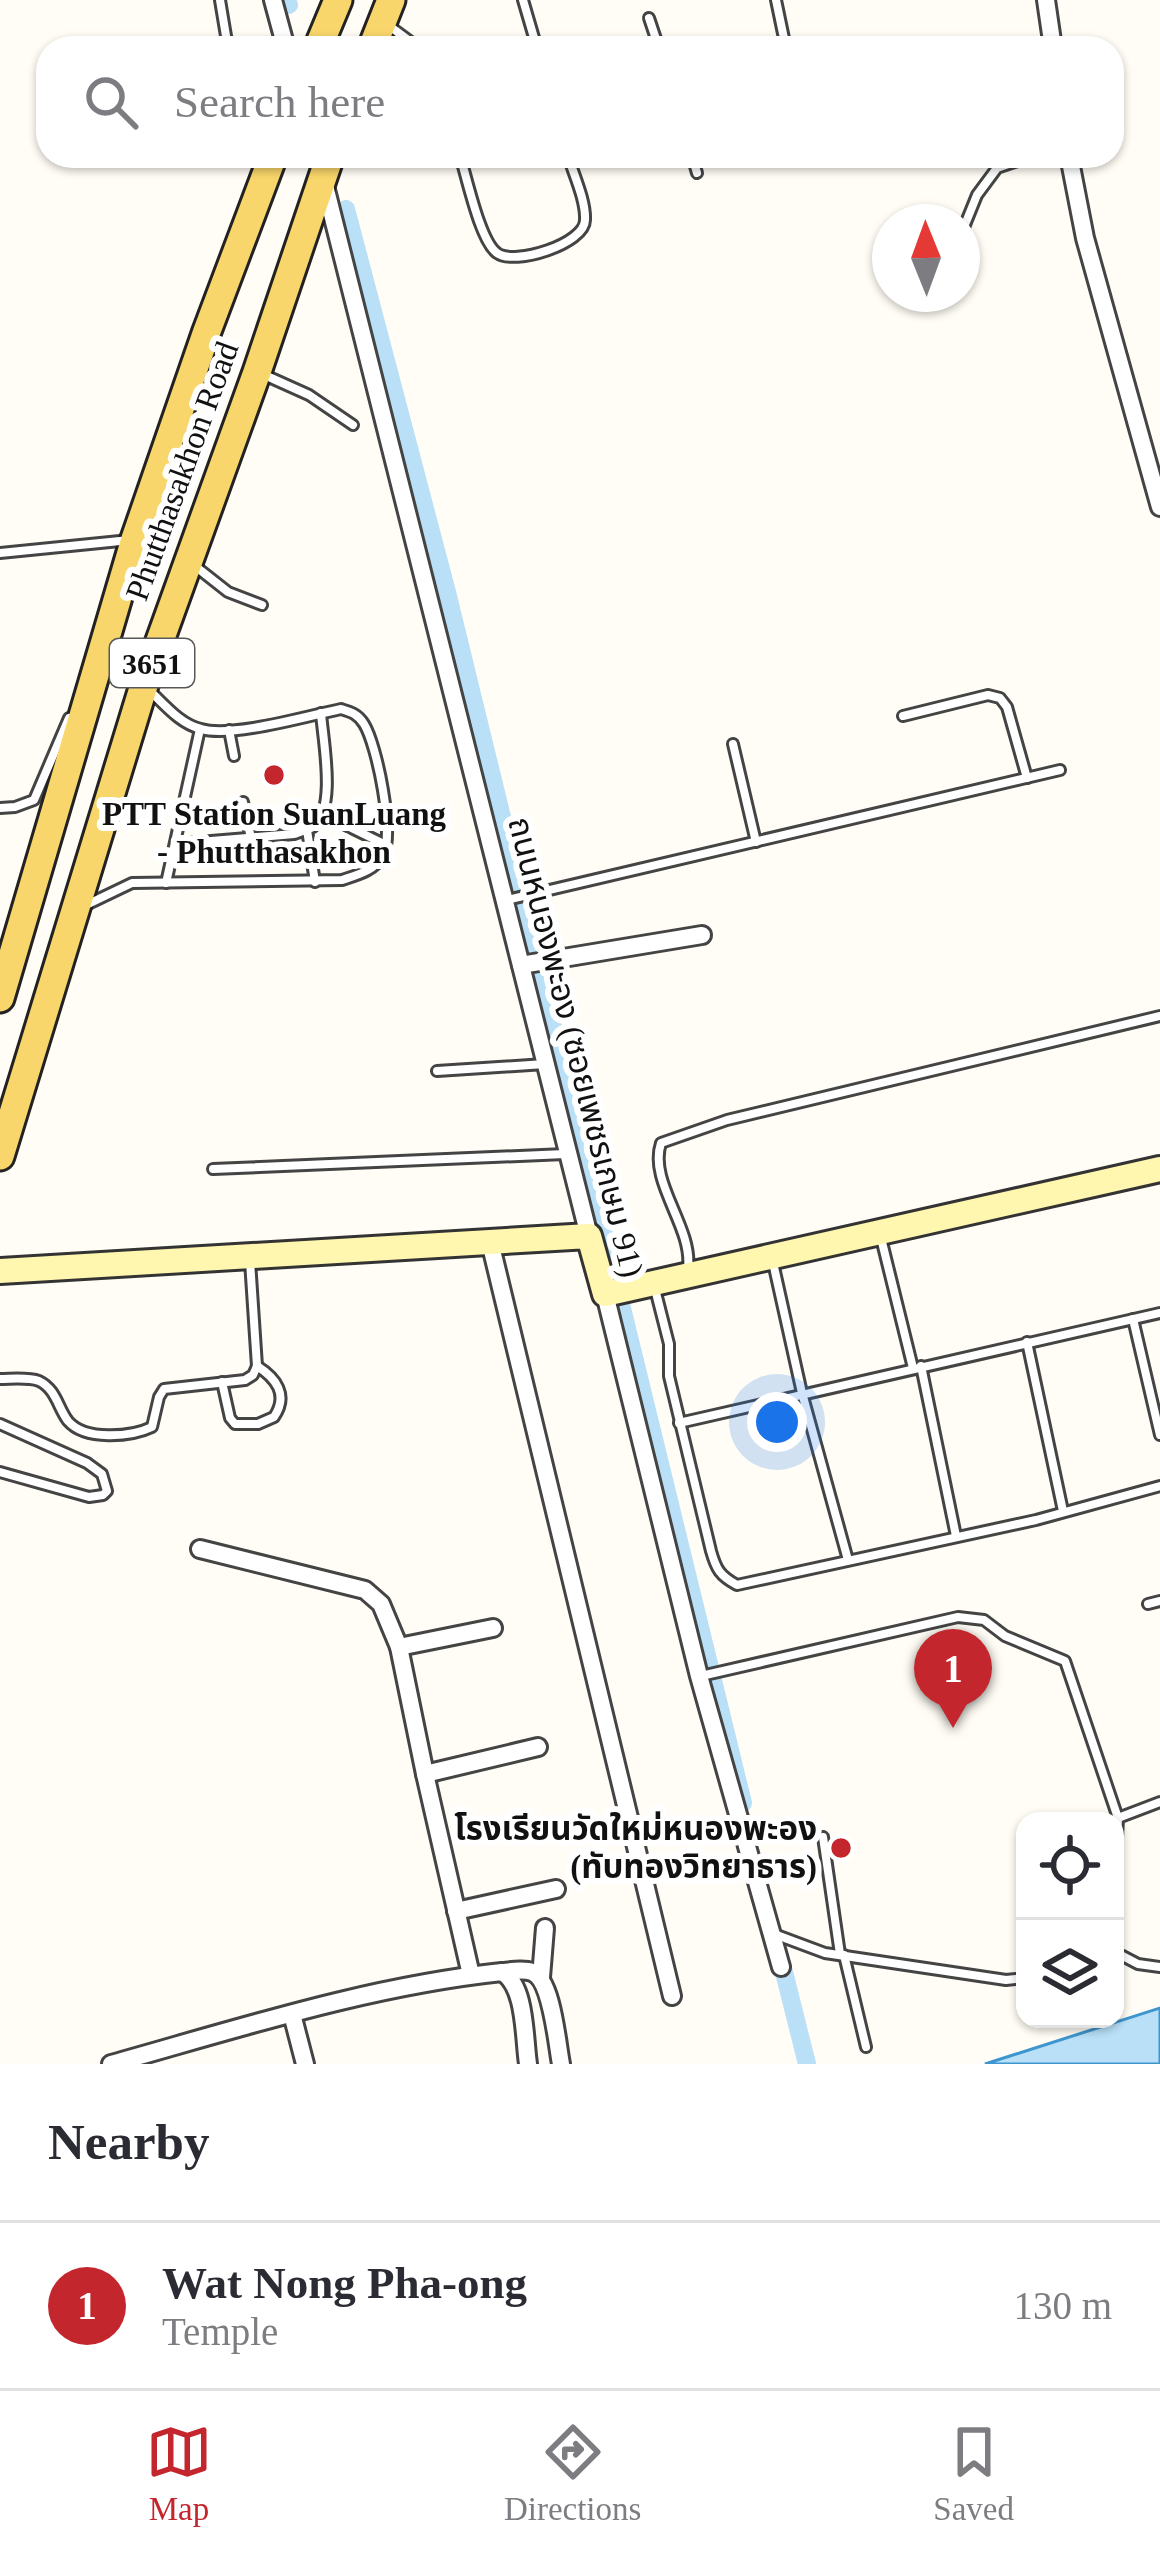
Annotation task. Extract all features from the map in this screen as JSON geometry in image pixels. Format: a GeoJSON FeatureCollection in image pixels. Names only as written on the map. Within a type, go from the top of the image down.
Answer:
{"type":"FeatureCollection","features":[{"type":"Feature","properties":{"kind":"main road"},"geometry":{"type":"LineString","coordinates":[[323,36],[338,0]]}},
{"type":"Feature","properties":{"kind":"main road","name":"Phutthasakhon Road"},"geometry":{"type":"LineString","coordinates":[[2,980],[135,539],[268,168]]}},
{"type":"Feature","properties":{"kind":"main road","name":"Phutthasakhon Road"},"geometry":{"type":"LineString","coordinates":[[0,1156],[145,685],[325,168]]}},
{"type":"Feature","properties":{"kind":"main road"},"geometry":{"type":"LineString","coordinates":[[605,1294],[1160,1168]]}},
{"type":"Feature","properties":{"kind":"main road"},"geometry":{"type":"LineString","coordinates":[[0,1271],[589,1236]]}},
{"type":"Feature","properties":{"kind":"main road","name":"ถนนหนองพะอง (ซอยเพชรเกษม 91)"},"geometry":{"type":"LineString","coordinates":[[589,1236],[605,1294]]}},
{"type":"Feature","properties":{"kind":"street"},"geometry":{"type":"LineString","coordinates":[[273,0],[283,36]]}},
{"type":"Feature","properties":{"kind":"street"},"geometry":{"type":"LineString","coordinates":[[1046,0],[1051,36]]}},
{"type":"Feature","properties":{"kind":"street","name":"ถนนหนองพะอง (ซอยเพชรเกษม 91)"},"geometry":{"type":"LineString","coordinates":[[326,168],[589,1236]]}},
{"type":"Feature","properties":{"kind":"street"},"geometry":{"type":"LineString","coordinates":[[1071,168],[1085,238],[1160,507]]}},
{"type":"Feature","properties":{"kind":"street"},"geometry":{"type":"LineString","coordinates":[[520,965],[702,935]]}},
{"type":"Feature","properties":{"kind":"street"},"geometry":{"type":"LineString","coordinates":[[490,1243],[672,1996]]}},
{"type":"Feature","properties":{"kind":"street","name":"ถนนหนองพะอง (ซอยเพชรเกษม 91)"},"geometry":{"type":"LineString","coordinates":[[605,1294],[699,1676],[781,1967]]}},
{"type":"Feature","properties":{"kind":"street"},"geometry":{"type":"LineString","coordinates":[[200,1549],[364,1591],[381,1604],[399,1647],[471,1976]]}},
{"type":"Feature","properties":{"kind":"street"},"geometry":{"type":"LineString","coordinates":[[399,1647],[493,1628]]}},
{"type":"Feature","properties":{"kind":"street"},"geometry":{"type":"LineString","coordinates":[[424,1774],[538,1748]]}},
{"type":"Feature","properties":{"kind":"street"},"geometry":{"type":"LineString","coordinates":[[456,1911],[556,1889]]}},
{"type":"Feature","properties":{"kind":"street"},"geometry":{"type":"LineString","coordinates":[[545,1928],[541,1977],[561,2064]]}},
{"type":"Feature","properties":{"kind":"street"},"geometry":{"type":"LineString","coordinates":[[111,2064],[406,1986],[529,1970],[541,1977]]}},
{"type":"Feature","properties":{"kind":"street"},"geometry":{"type":"LineString","coordinates":[[502,1972],[513,1978],[518,1991],[528,2064]]}},
{"type":"Feature","properties":{"kind":"street"},"geometry":{"type":"LineString","coordinates":[[292,2014],[305,2064]]}},
{"type":"Feature","properties":{"kind":"lane"},"geometry":{"type":"LineString","coordinates":[[220,0],[226,36]]}},
{"type":"Feature","properties":{"kind":"lane"},"geometry":{"type":"LineString","coordinates":[[523,0],[534,36]]}},
{"type":"Feature","properties":{"kind":"lane"},"geometry":{"type":"LineString","coordinates":[[776,0],[784,36]]}},
{"type":"Feature","properties":{"kind":"lane"},"geometry":{"type":"LineString","coordinates":[[387,10],[409,36]]}},
{"type":"Feature","properties":{"kind":"lane"},"geometry":{"type":"LineString","coordinates":[[649,18],[655,36]]}},
{"type":"Feature","properties":{"kind":"lane"},"geometry":{"type":"LineString","coordinates":[[464,168],[493,251],[518,259],[574,240],[583,232],[586,219],[571,168]]}},
{"type":"Feature","properties":{"kind":"lane"},"geometry":{"type":"LineString","coordinates":[[696,168],[698,173]]}},
{"type":"Feature","properties":{"kind":"lane"},"geometry":{"type":"LineString","coordinates":[[973,204],[997,168]]}},
{"type":"Feature","properties":{"kind":"lane"},"geometry":{"type":"LineString","coordinates":[[256,372],[309,395],[352,425]]}},
{"type":"Feature","properties":{"kind":"lane"},"geometry":{"type":"LineString","coordinates":[[0,553],[135,539]]}},
{"type":"Feature","properties":{"kind":"lane"},"geometry":{"type":"LineString","coordinates":[[189,561],[228,592],[262,605]]}},
{"type":"Feature","properties":{"kind":"lane"},"geometry":{"type":"LineString","coordinates":[[0,808],[34,800],[114,616]]}},
{"type":"Feature","properties":{"kind":"lane"},"geometry":{"type":"LineString","coordinates":[[75,910],[132,883],[342,880],[367,872],[383,856],[384,791],[366,726],[355,713],[341,709],[229,730],[200,729],[178,717],[145,685]]}},
{"type":"Feature","properties":{"kind":"lane"},"geometry":{"type":"LineString","coordinates":[[903,716],[988,695],[1000,698],[1007,707],[1027,778]]}},
{"type":"Feature","properties":{"kind":"lane"},"geometry":{"type":"LineString","coordinates":[[175,844],[307,830],[323,814],[327,797],[321,713]]}},
{"type":"Feature","properties":{"kind":"lane"},"geometry":{"type":"LineString","coordinates":[[166,883],[200,729]]}},
{"type":"Feature","properties":{"kind":"lane"},"geometry":{"type":"LineString","coordinates":[[229,730],[234,756]]}},
{"type":"Feature","properties":{"kind":"lane"},"geometry":{"type":"LineString","coordinates":[[733,744],[756,842]]}},
{"type":"Feature","properties":{"kind":"lane"},"geometry":{"type":"LineString","coordinates":[[504,901],[1060,770]]}},
{"type":"Feature","properties":{"kind":"lane"},"geometry":{"type":"LineString","coordinates":[[243,802],[250,838]]}},
{"type":"Feature","properties":{"kind":"lane"},"geometry":{"type":"LineString","coordinates":[[323,814],[386,845]]}},
{"type":"Feature","properties":{"kind":"lane"},"geometry":{"type":"LineString","coordinates":[[307,830],[315,882]]}},
{"type":"Feature","properties":{"kind":"lane"},"geometry":{"type":"LineString","coordinates":[[688,1276],[688,1245],[658,1162],[661,1144],[727,1120],[1160,1016]]}},
{"type":"Feature","properties":{"kind":"lane"},"geometry":{"type":"LineString","coordinates":[[437,1071],[547,1064]]}},
{"type":"Feature","properties":{"kind":"lane"},"geometry":{"type":"LineString","coordinates":[[213,1169],[568,1154]]}},
{"type":"Feature","properties":{"kind":"lane"},"geometry":{"type":"LineString","coordinates":[[879,1232],[917,1367],[956,1536]]}},
{"type":"Feature","properties":{"kind":"lane"},"geometry":{"type":"LineString","coordinates":[[772,1257],[802,1393],[848,1560]]}},
{"type":"Feature","properties":{"kind":"lane"},"geometry":{"type":"LineString","coordinates":[[0,1379],[39,1381],[78,1430],[138,1433],[152,1426],[164,1389],[245,1380],[253,1375],[257,1366],[250,1258]]}},
{"type":"Feature","properties":{"kind":"lane"},"geometry":{"type":"LineString","coordinates":[[653,1283],[669,1344],[669,1376],[716,1569],[737,1585],[1036,1520],[1160,1486]]}},
{"type":"Feature","properties":{"kind":"lane"},"geometry":{"type":"LineString","coordinates":[[680,1423],[1160,1313]]}},
{"type":"Feature","properties":{"kind":"lane"},"geometry":{"type":"LineString","coordinates":[[1133,1318],[1160,1435]]}},
{"type":"Feature","properties":{"kind":"lane"},"geometry":{"type":"LineString","coordinates":[[1027,1342],[1063,1511]]}},
{"type":"Feature","properties":{"kind":"lane"},"geometry":{"type":"LineString","coordinates":[[223,1382],[235,1424],[258,1424],[274,1417],[280,1402],[277,1383],[257,1366]]}},
{"type":"Feature","properties":{"kind":"lane"},"geometry":{"type":"LineString","coordinates":[[0,1424],[87,1463],[101,1474],[106,1491],[89,1496],[0,1472]]}},
{"type":"Feature","properties":{"kind":"lane"},"geometry":{"type":"LineString","coordinates":[[1148,1604],[1160,1601]]}},
{"type":"Feature","properties":{"kind":"lane"},"geometry":{"type":"LineString","coordinates":[[699,1676],[958,1617],[984,1620],[1005,1636],[1064,1661],[1116,1812]]}},
{"type":"Feature","properties":{"kind":"lane"},"geometry":{"type":"LineString","coordinates":[[1124,1816],[1160,1802]]}},
{"type":"Feature","properties":{"kind":"lane"},"geometry":{"type":"LineString","coordinates":[[823,1837],[842,1955],[866,2048]]}},
{"type":"Feature","properties":{"kind":"lane"},"geometry":{"type":"LineString","coordinates":[[772,1934],[811,1950],[1016,1979]]}},
{"type":"Feature","properties":{"kind":"lane"},"geometry":{"type":"LineString","coordinates":[[1124,1957],[1160,1967]]}},
{"type":"Feature","properties":{"kind":"water"},"geometry":{"type":"Polygon","coordinates":[[[1160,2008],[1160,2064],[985,2064],[1098,2028],[1124,2028],[1124,2020],[1160,2008]]]}},
{"type":"Feature","properties":{"kind":"waterway"},"geometry":{"type":"LineString","coordinates":[[287,0],[289,5]]}},
{"type":"Feature","properties":{"kind":"waterway"},"geometry":{"type":"LineString","coordinates":[[346,209],[447,592],[743,1803]]}},
{"type":"Feature","properties":{"kind":"waterway"},"geometry":{"type":"LineString","coordinates":[[779,1952],[807,2064]]}},
{"type":"Feature","properties":{"kind":"place","name":"PTT Station SuanLuang - Phutthasakhon"},"geometry":{"type":"Point","coordinates":[274,775]}},
{"type":"Feature","properties":{"kind":"place","name":"Wat Nong Pha-ong"},"geometry":{"type":"Point","coordinates":[953,1728]}},
{"type":"Feature","properties":{"kind":"place","name":"โรงเรียนวัดใหม่หนองพะอง (ทับทองวิทยาธาร)"},"geometry":{"type":"Point","coordinates":[841,1848]}}]}
